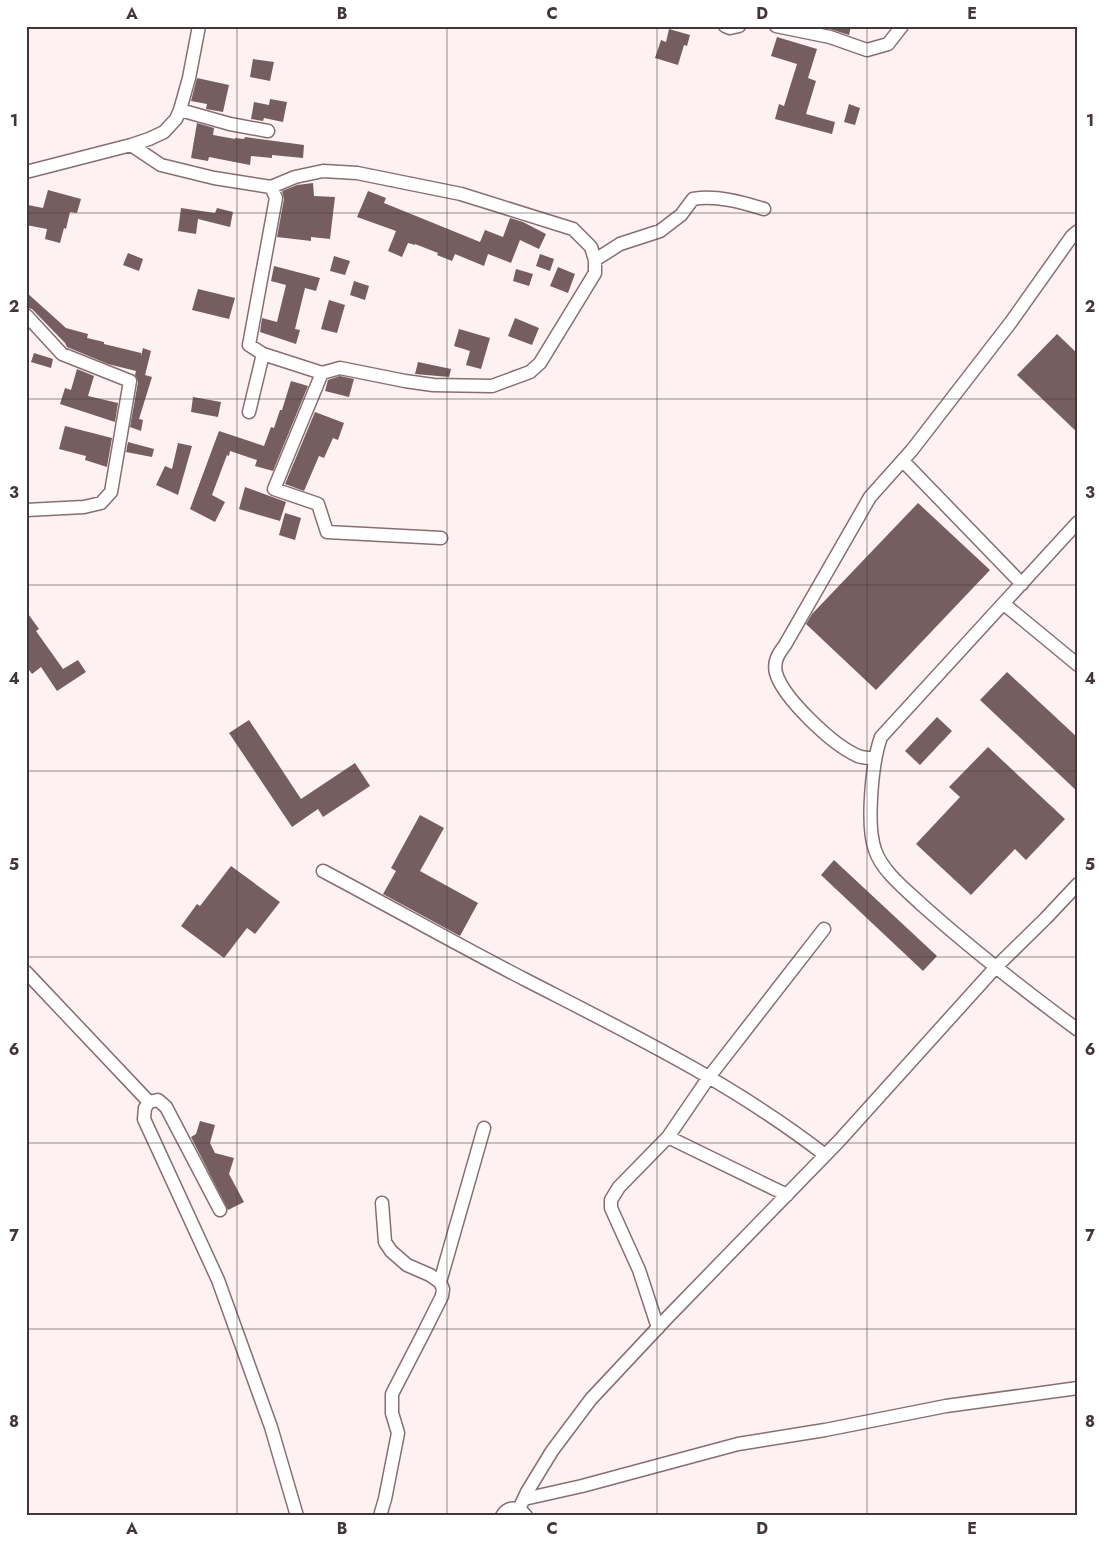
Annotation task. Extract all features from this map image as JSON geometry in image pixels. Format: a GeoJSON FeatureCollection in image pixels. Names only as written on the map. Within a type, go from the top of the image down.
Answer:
{"type":"FeatureCollection","features":[{"type":"Feature","properties":{"kind":"street"},"geometry":{"type":"LineString","coordinates":[[26,172],[131,145],[164,132],[176,119],[180,110],[189,78],[198,26]]}},
{"type":"Feature","properties":{"kind":"street"},"geometry":{"type":"LineString","coordinates":[[725,26],[730,28],[739,26]]}},
{"type":"Feature","properties":{"kind":"street"},"geometry":{"type":"LineString","coordinates":[[776,26],[830,37],[867,50],[888,44],[902,26]]}},
{"type":"Feature","properties":{"kind":"street"},"geometry":{"type":"LineString","coordinates":[[180,110],[230,124],[268,131]]}},
{"type":"Feature","properties":{"kind":"street"},"geometry":{"type":"LineString","coordinates":[[131,145],[161,165],[214,178],[272,187],[295,176],[323,171],[357,173],[461,194],[574,229],[591,247],[595,260],[594,273],[540,363],[530,372],[492,386],[433,385],[340,368],[322,374],[263,354],[250,345],[276,198],[272,187]]}},
{"type":"Feature","properties":{"kind":"street"},"geometry":{"type":"LineString","coordinates":[[595,260],[620,244],[660,232],[681,215],[693,199],[705,197],[737,201],[764,209]]}},
{"type":"Feature","properties":{"kind":"street"},"geometry":{"type":"LineString","coordinates":[[875,759],[857,756],[830,738],[790,698],[776,672],[776,656],[785,644],[870,497],[903,460],[1011,322],[1072,236],[1078,231]]}},
{"type":"Feature","properties":{"kind":"street"},"geometry":{"type":"LineString","coordinates":[[26,315],[62,354],[130,381],[111,492],[101,503],[26,510]]}},
{"type":"Feature","properties":{"kind":"street"},"geometry":{"type":"LineString","coordinates":[[249,412],[263,354]]}},
{"type":"Feature","properties":{"kind":"street"},"geometry":{"type":"LineString","coordinates":[[322,374],[274,489],[318,504],[327,532],[441,538]]}},
{"type":"Feature","properties":{"kind":"street"},"geometry":{"type":"LineString","coordinates":[[903,460],[1022,584]]}},
{"type":"Feature","properties":{"kind":"street"},"geometry":{"type":"LineString","coordinates":[[1078,522],[881,737],[875,759],[870,831],[875,851],[892,877],[995,968],[1078,1030]]}},
{"type":"Feature","properties":{"kind":"street"},"geometry":{"type":"LineString","coordinates":[[1004,604],[1078,666]]}},
{"type":"Feature","properties":{"kind":"street"},"geometry":{"type":"LineString","coordinates":[[323,871],[525,979],[618,1026],[709,1077],[791,1128],[826,1155]]}},
{"type":"Feature","properties":{"kind":"street"},"geometry":{"type":"LineString","coordinates":[[523,1508],[552,1451],[592,1399],[658,1328],[826,1155],[995,968],[1078,884]]}},
{"type":"Feature","properties":{"kind":"street"},"geometry":{"type":"LineString","coordinates":[[658,1328],[639,1270],[611,1208],[611,1200],[619,1187],[668,1137],[709,1077],[824,929]]}},
{"type":"Feature","properties":{"kind":"street"},"geometry":{"type":"LineString","coordinates":[[26,972],[149,1102]]}},
{"type":"Feature","properties":{"kind":"street"},"geometry":{"type":"LineString","coordinates":[[220,1210],[166,1107],[158,1100],[149,1102],[145,1108],[144,1119],[218,1280],[271,1427],[297,1516]]}},
{"type":"Feature","properties":{"kind":"street"},"geometry":{"type":"LineString","coordinates":[[440,1282],[484,1128]]}},
{"type":"Feature","properties":{"kind":"street"},"geometry":{"type":"LineString","coordinates":[[668,1137],[786,1195]]}},
{"type":"Feature","properties":{"kind":"street"},"geometry":{"type":"LineString","coordinates":[[380,1516],[386,1499],[398,1433],[392,1413],[392,1394],[442,1296],[443,1289],[440,1282],[430,1275],[406,1265],[391,1251],[385,1242],[382,1203]]}},
{"type":"Feature","properties":{"kind":"street"},"geometry":{"type":"LineString","coordinates":[[502,1516],[510,1508],[523,1508],[582,1486],[738,1444],[825,1430],[946,1406],[1078,1388]]}},
{"type":"Feature","properties":{"kind":"building"},"geometry":{"type":"Polygon","coordinates":[[[820,26],[851,26],[849,35],[820,26]]]}},
{"type":"Feature","properties":{"kind":"building"},"geometry":{"type":"Polygon","coordinates":[[[669,29],[690,35],[687,46],[684,45],[678,65],[655,58],[661,40],[666,42],[669,29]]]}},
{"type":"Feature","properties":{"kind":"building"},"geometry":{"type":"Polygon","coordinates":[[[777,37],[817,49],[808,78],[816,81],[806,114],[835,122],[832,134],[775,119],[779,104],[784,106],[797,64],[771,56],[777,37]]]}},
{"type":"Feature","properties":{"kind":"building"},"geometry":{"type":"Polygon","coordinates":[[[253,59],[274,62],[270,81],[250,77],[253,59]]]}},
{"type":"Feature","properties":{"kind":"building"},"geometry":{"type":"Polygon","coordinates":[[[197,78],[229,85],[223,112],[206,109],[207,104],[191,101],[197,78]]]}},
{"type":"Feature","properties":{"kind":"building"},"geometry":{"type":"Polygon","coordinates":[[[270,99],[287,102],[283,122],[264,118],[263,121],[251,119],[254,102],[269,105],[270,99]]]}},
{"type":"Feature","properties":{"kind":"building"},"geometry":{"type":"Polygon","coordinates":[[[849,104],[860,108],[855,125],[844,122],[849,104]]]}},
{"type":"Feature","properties":{"kind":"building"},"geometry":{"type":"Polygon","coordinates":[[[197,123],[214,128],[213,135],[235,139],[244,139],[245,137],[304,145],[303,158],[272,155],[272,158],[251,156],[250,165],[209,157],[208,161],[191,158],[197,123]]]}},
{"type":"Feature","properties":{"kind":"building"},"geometry":{"type":"Polygon","coordinates":[[[313,183],[314,196],[335,197],[330,239],[311,237],[311,241],[277,237],[284,199],[282,191],[297,185],[313,183]]]}},
{"type":"Feature","properties":{"kind":"building"},"geometry":{"type":"Polygon","coordinates":[[[48,190],[81,199],[77,213],[70,212],[60,243],[45,239],[47,229],[26,225],[28,205],[43,208],[48,190]]]}},
{"type":"Feature","properties":{"kind":"building"},"geometry":{"type":"Polygon","coordinates":[[[368,191],[386,198],[384,203],[480,242],[485,230],[503,237],[510,218],[523,222],[546,234],[539,249],[520,240],[511,263],[488,254],[484,266],[455,254],[452,261],[437,255],[438,253],[408,243],[402,257],[388,251],[396,231],[357,217],[368,191]]]}},
{"type":"Feature","properties":{"kind":"building"},"geometry":{"type":"Polygon","coordinates":[[[181,208],[215,213],[217,208],[233,212],[230,227],[198,219],[196,234],[178,231],[181,208]]]}},
{"type":"Feature","properties":{"kind":"building"},"geometry":{"type":"Polygon","coordinates":[[[128,253],[143,259],[139,271],[123,265],[128,253]]]}},
{"type":"Feature","properties":{"kind":"building"},"geometry":{"type":"Polygon","coordinates":[[[540,254],[554,259],[550,271],[536,266],[540,254]]]}},
{"type":"Feature","properties":{"kind":"building"},"geometry":{"type":"Polygon","coordinates":[[[334,256],[350,261],[345,275],[330,271],[334,256]]]}},
{"type":"Feature","properties":{"kind":"building"},"geometry":{"type":"Polygon","coordinates":[[[274,266],[320,278],[316,291],[305,288],[295,329],[300,330],[296,344],[260,332],[262,318],[277,322],[286,285],[271,281],[274,266]]]}},
{"type":"Feature","properties":{"kind":"building"},"geometry":{"type":"Polygon","coordinates":[[[558,267],[575,274],[568,293],[550,286],[558,267]]]}},
{"type":"Feature","properties":{"kind":"building"},"geometry":{"type":"Polygon","coordinates":[[[516,269],[533,274],[529,286],[513,281],[516,269]]]}},
{"type":"Feature","properties":{"kind":"building"},"geometry":{"type":"Polygon","coordinates":[[[354,281],[369,286],[365,300],[350,295],[354,281]]]}},
{"type":"Feature","properties":{"kind":"building"},"geometry":{"type":"Polygon","coordinates":[[[198,289],[235,298],[229,319],[192,310],[198,289]]]}},
{"type":"Feature","properties":{"kind":"building"},"geometry":{"type":"Polygon","coordinates":[[[26,292],[66,328],[88,334],[87,338],[141,353],[141,356],[143,348],[151,351],[145,375],[152,377],[139,419],[143,420],[141,431],[130,427],[138,382],[135,375],[136,371],[108,364],[67,347],[32,309],[26,307],[26,292]]]}},
{"type":"Feature","properties":{"kind":"building"},"geometry":{"type":"Polygon","coordinates":[[[329,300],[345,305],[337,333],[321,329],[329,300]]]}},
{"type":"Feature","properties":{"kind":"building"},"geometry":{"type":"Polygon","coordinates":[[[515,318],[539,328],[532,345],[508,336],[515,318]]]}},
{"type":"Feature","properties":{"kind":"building"},"geometry":{"type":"Polygon","coordinates":[[[459,329],[490,338],[481,369],[466,365],[470,351],[454,346],[459,329]]]}},
{"type":"Feature","properties":{"kind":"building"},"geometry":{"type":"Polygon","coordinates":[[[1057,334],[1078,354],[1078,433],[1017,375],[1057,334]]]}},
{"type":"Feature","properties":{"kind":"building"},"geometry":{"type":"Polygon","coordinates":[[[34,353],[53,359],[51,368],[31,362],[34,353]]]}},
{"type":"Feature","properties":{"kind":"building"},"geometry":{"type":"Polygon","coordinates":[[[418,362],[451,369],[449,377],[415,374],[418,362]]]}},
{"type":"Feature","properties":{"kind":"building"},"geometry":{"type":"Polygon","coordinates":[[[77,369],[94,376],[88,396],[118,403],[115,422],[60,404],[65,388],[71,390],[77,369]]]}},
{"type":"Feature","properties":{"kind":"building"},"geometry":{"type":"Polygon","coordinates":[[[340,376],[354,379],[349,397],[325,391],[328,380],[340,376]]]}},
{"type":"Feature","properties":{"kind":"building"},"geometry":{"type":"Polygon","coordinates":[[[291,381],[308,386],[273,471],[255,466],[257,460],[230,451],[212,495],[225,502],[215,522],[190,509],[219,431],[264,446],[271,427],[274,428],[280,410],[282,410],[291,381]]]}},
{"type":"Feature","properties":{"kind":"building"},"geometry":{"type":"Polygon","coordinates":[[[193,397],[221,402],[218,417],[191,412],[193,397]]]}},
{"type":"Feature","properties":{"kind":"building"},"geometry":{"type":"Polygon","coordinates":[[[315,412],[344,423],[338,440],[333,438],[324,458],[319,456],[304,491],[285,484],[315,412]]]}},
{"type":"Feature","properties":{"kind":"building"},"geometry":{"type":"Polygon","coordinates":[[[65,426],[112,438],[107,467],[85,460],[86,456],[59,449],[65,426]]]}},
{"type":"Feature","properties":{"kind":"building"},"geometry":{"type":"Polygon","coordinates":[[[128,442],[154,449],[152,457],[126,452],[128,442]]]}},
{"type":"Feature","properties":{"kind":"building"},"geometry":{"type":"Polygon","coordinates":[[[178,443],[192,446],[178,495],[156,485],[165,466],[172,469],[178,443]]]}},
{"type":"Feature","properties":{"kind":"building"},"geometry":{"type":"Polygon","coordinates":[[[245,487],[286,502],[280,521],[239,509],[245,487]]]}},
{"type":"Feature","properties":{"kind":"building"},"geometry":{"type":"Polygon","coordinates":[[[918,503],[990,570],[876,690],[806,624],[812,614],[918,503]]]}},
{"type":"Feature","properties":{"kind":"building"},"geometry":{"type":"Polygon","coordinates":[[[285,513],[301,518],[295,540],[279,535],[285,513]]]}},
{"type":"Feature","properties":{"kind":"building"},"geometry":{"type":"Polygon","coordinates":[[[26,611],[39,629],[36,631],[63,669],[78,660],[86,672],[57,691],[41,667],[32,674],[26,666],[26,611]]]}},
{"type":"Feature","properties":{"kind":"building"},"geometry":{"type":"Polygon","coordinates":[[[1007,672],[1078,738],[1078,792],[980,700],[1007,672]]]}},
{"type":"Feature","properties":{"kind":"building"},"geometry":{"type":"Polygon","coordinates":[[[937,717],[952,731],[920,765],[905,751],[937,717]]]}},
{"type":"Feature","properties":{"kind":"building"},"geometry":{"type":"Polygon","coordinates":[[[249,720],[301,799],[355,763],[370,786],[323,817],[318,809],[292,827],[229,733],[249,720]]]}},
{"type":"Feature","properties":{"kind":"building"},"geometry":{"type":"Polygon","coordinates":[[[988,747],[1065,819],[1026,860],[1015,849],[971,895],[916,844],[960,797],[949,787],[988,747]]]}},
{"type":"Feature","properties":{"kind":"building"},"geometry":{"type":"Polygon","coordinates":[[[420,815],[444,828],[420,871],[478,903],[460,936],[383,894],[396,871],[391,868],[420,815]]]}},
{"type":"Feature","properties":{"kind":"building"},"geometry":{"type":"Polygon","coordinates":[[[834,860],[937,956],[923,971],[821,875],[834,860]]]}},
{"type":"Feature","properties":{"kind":"building"},"geometry":{"type":"Polygon","coordinates":[[[231,866],[280,902],[255,934],[247,928],[224,958],[181,926],[197,904],[200,906],[231,866]]]}},
{"type":"Feature","properties":{"kind":"building"},"geometry":{"type":"Polygon","coordinates":[[[200,1121],[215,1125],[210,1143],[215,1153],[234,1158],[229,1174],[244,1202],[228,1210],[191,1137],[196,1134],[200,1121]]]}}]}
